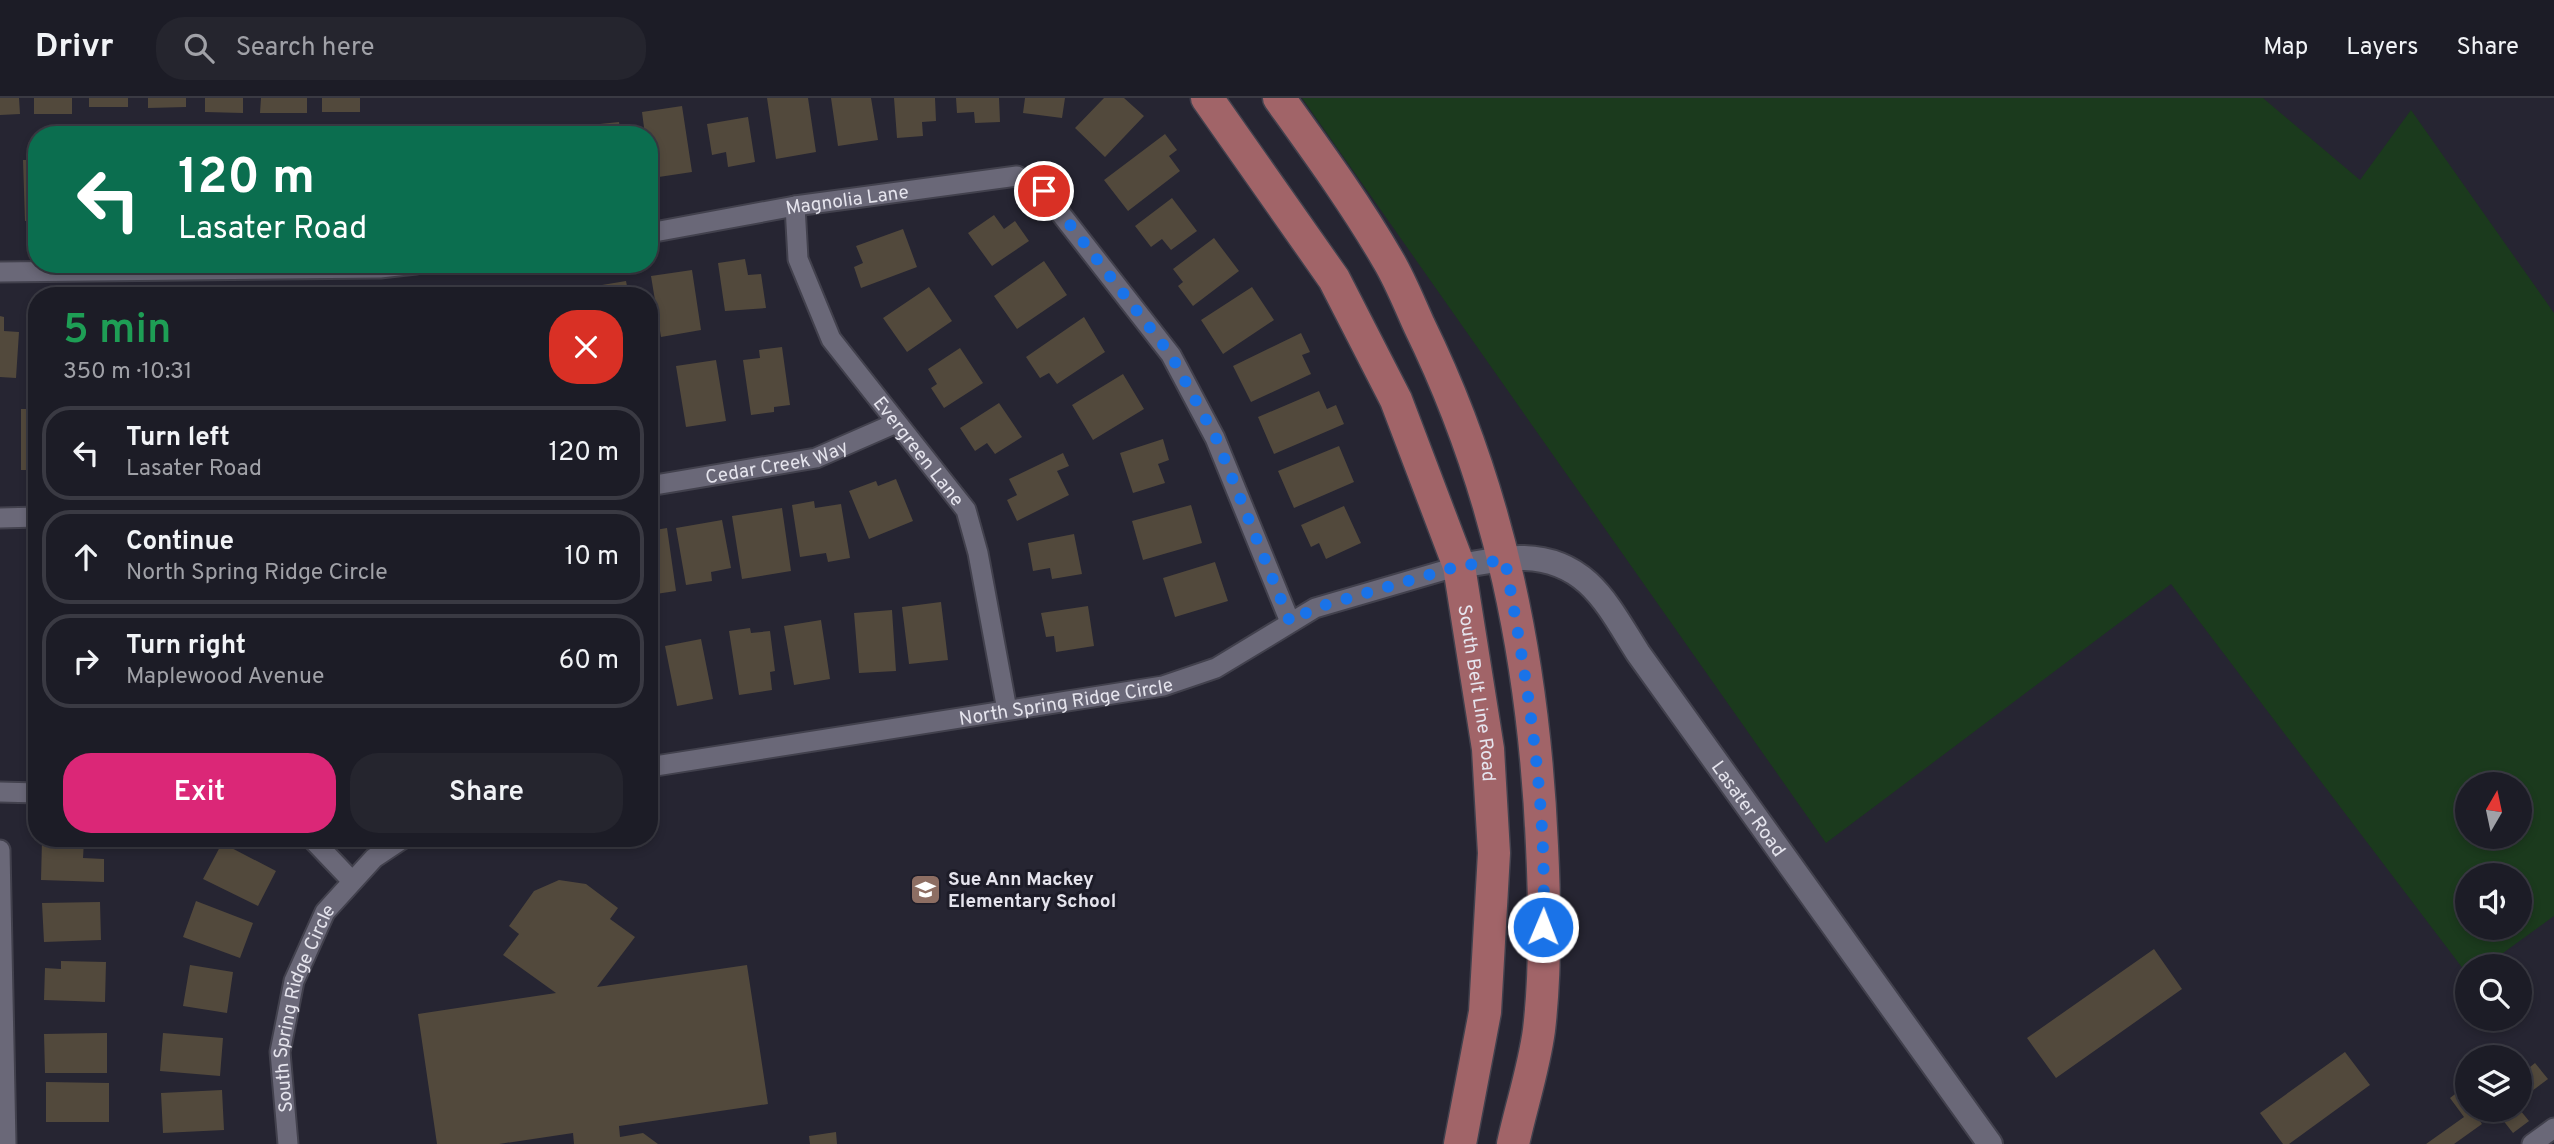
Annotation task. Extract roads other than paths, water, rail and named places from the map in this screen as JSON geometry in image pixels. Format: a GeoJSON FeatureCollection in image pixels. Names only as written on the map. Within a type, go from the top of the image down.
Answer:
{"type":"FeatureCollection","features":[{"type":"Feature","properties":{"kind":"main road","name":"South Belt Line Road"},"geometry":{"type":"LineString","coordinates":[[1208,98],[1334,279],[1396,400],[1459,566],[1488,749],[1494,853],[1485,1012],[1460,1144]]}},
{"type":"Feature","properties":{"kind":"main road"},"geometry":{"type":"LineString","coordinates":[[1279,98],[1329,168],[1394,272],[1444,376],[1484,481],[1505,560],[1525,671],[1539,777],[1544,901],[1539,1031],[1513,1144]]}},
{"type":"Feature","properties":{"kind":"street","name":"Magnolia Lane"},"geometry":{"type":"LineString","coordinates":[[658,231],[795,206],[1017,176],[1044,191],[1171,355],[1216,438],[1290,622]]}},
{"type":"Feature","properties":{"kind":"street","name":"Evergreen Lane"},"geometry":{"type":"LineString","coordinates":[[795,206],[798,259],[831,339],[966,510],[978,553],[1007,710]]}},
{"type":"Feature","properties":{"kind":"street"},"geometry":{"type":"LineString","coordinates":[[0,272],[28,272]]}},
{"type":"Feature","properties":{"kind":"street","name":"Cedar Creek Way"},"geometry":{"type":"LineString","coordinates":[[658,484],[816,458],[896,422]]}},
{"type":"Feature","properties":{"kind":"street"},"geometry":{"type":"LineString","coordinates":[[0,518],[28,517]]}},
{"type":"Feature","properties":{"kind":"street","name":"Lasater Road"},"geometry":{"type":"LineString","coordinates":[[1459,566],[1524,558],[1575,570],[1598,591],[1638,653],[1990,1144]]}},
{"type":"Feature","properties":{"kind":"street","name":"North Spring Ridge Circle"},"geometry":{"type":"LineString","coordinates":[[658,766],[1163,686],[1216,668],[1315,608],[1459,566]]}},
{"type":"Feature","properties":{"kind":"street"},"geometry":{"type":"LineString","coordinates":[[0,792],[28,793]]}},
{"type":"Feature","properties":{"kind":"street"},"geometry":{"type":"LineString","coordinates":[[320,847],[352,881],[374,858],[390,847]]}},
{"type":"Feature","properties":{"kind":"street"},"geometry":{"type":"LineString","coordinates":[[0,850],[6,1144]]}},
{"type":"Feature","properties":{"kind":"street","name":"South Spring Ridge Circle"},"geometry":{"type":"LineString","coordinates":[[288,1144],[280,1052],[294,981],[325,912],[352,881]]}},
{"type":"Feature","properties":{"kind":"street"},"geometry":{"type":"LineString","coordinates":[[2532,1144],[2554,1128]]}},
{"type":"Feature","properties":{"kind":"place","name":"Sue Ann Mackey Elementary School"},"geometry":{"type":"Point","coordinates":[925,889]}}]}
